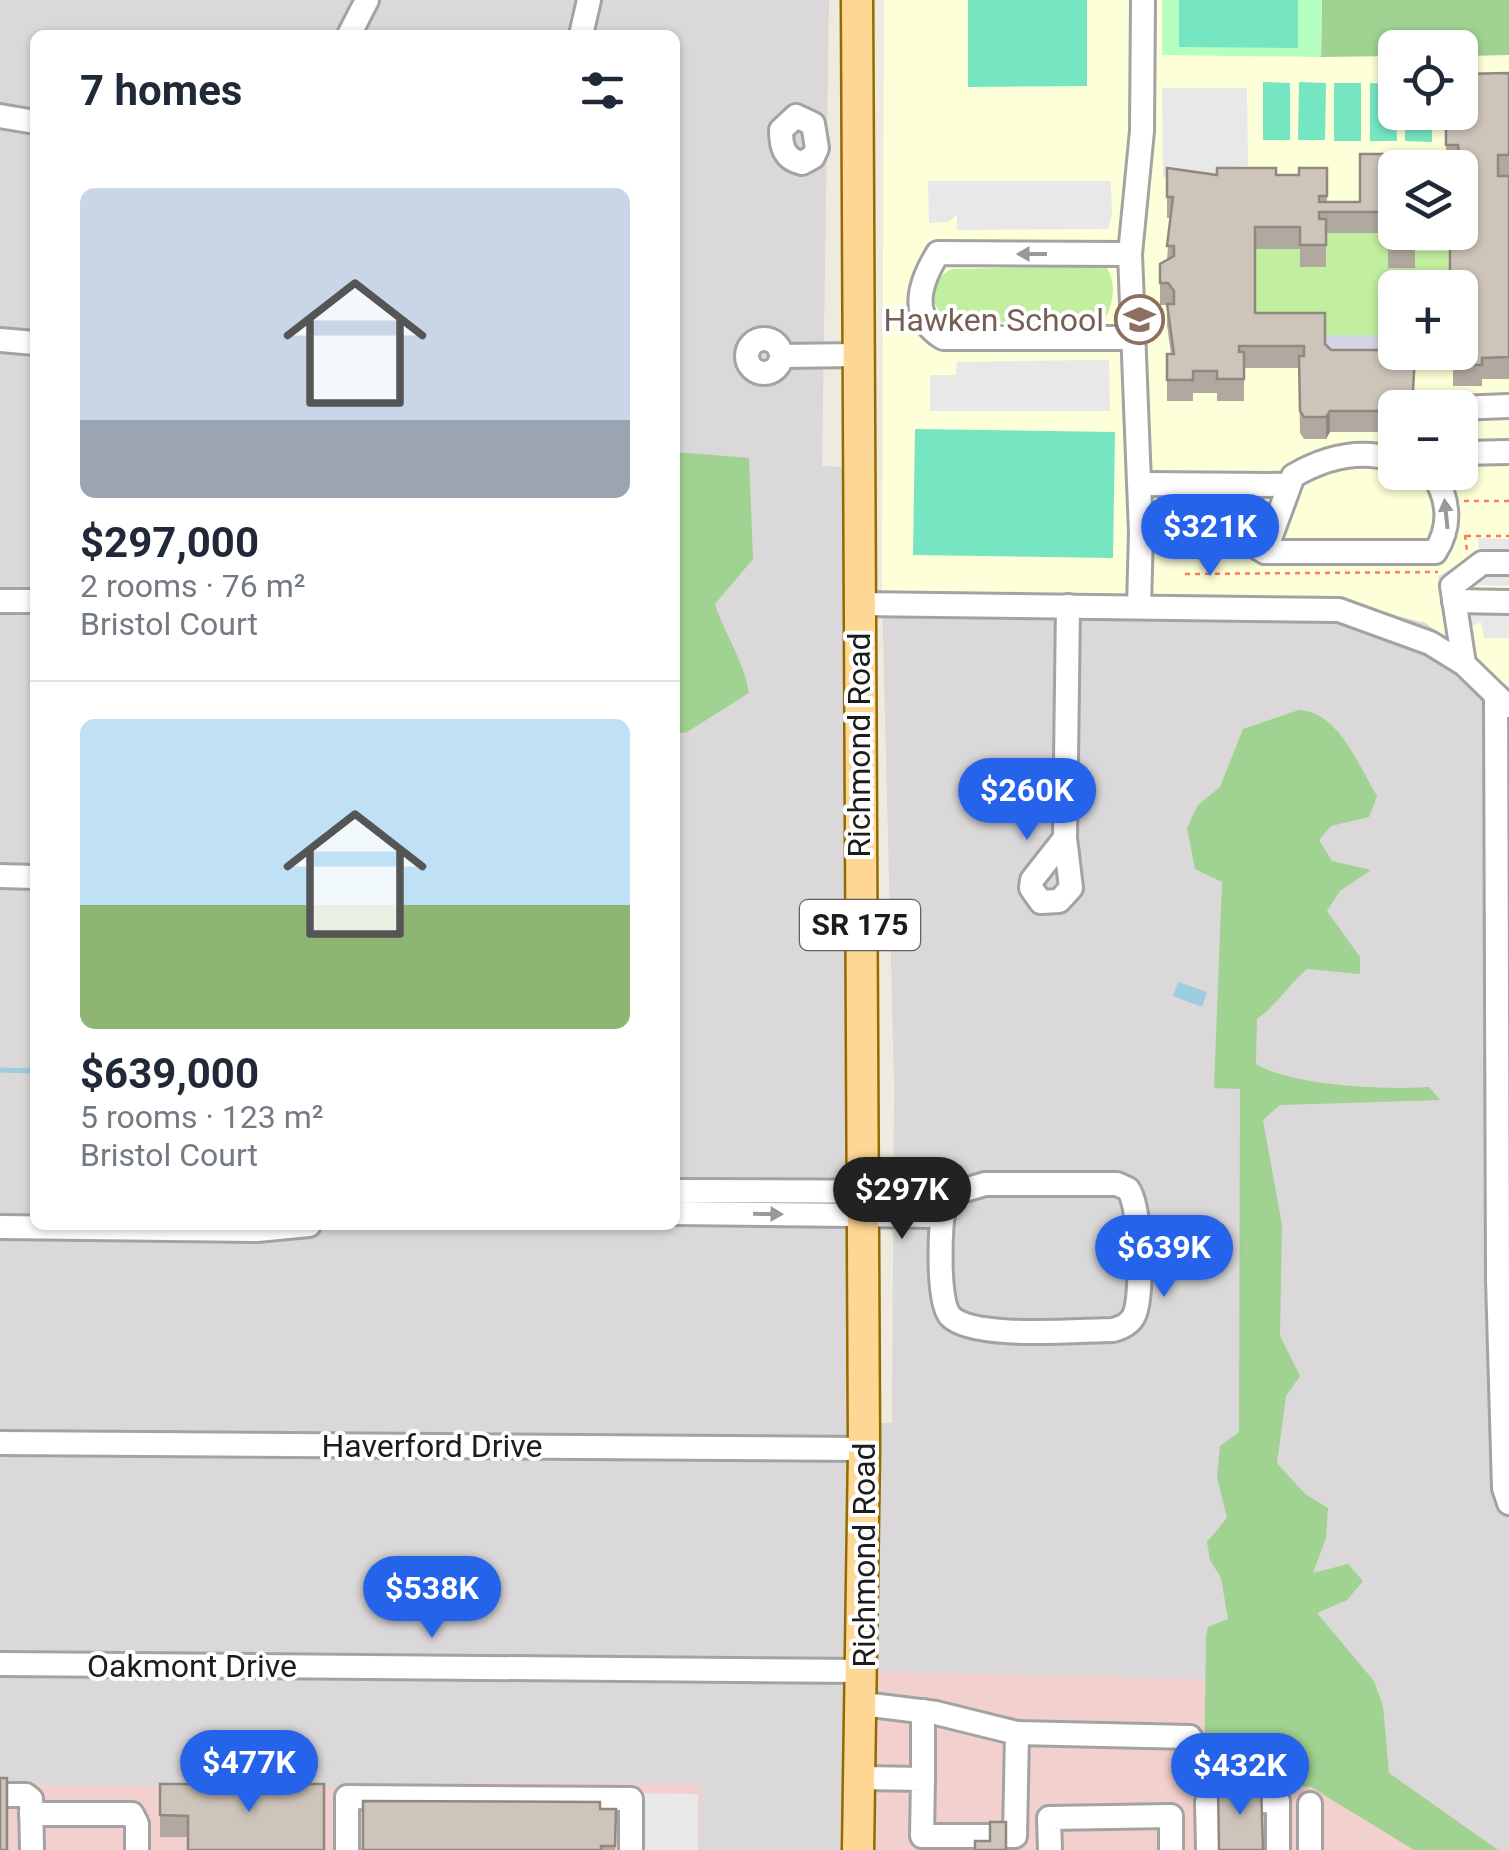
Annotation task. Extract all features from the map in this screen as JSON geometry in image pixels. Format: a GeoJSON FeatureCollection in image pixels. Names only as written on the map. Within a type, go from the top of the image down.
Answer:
{"type":"FeatureCollection","features":[{"type":"Feature","properties":{"kind":"main road","name":"Richmond Road"},"geometry":{"type":"LineString","coordinates":[[857,0],[864,1449],[864,1671],[858,1850]]}},
{"type":"Feature","properties":{"kind":"street"},"geometry":{"type":"LineString","coordinates":[[351,30],[367,0]]}},
{"type":"Feature","properties":{"kind":"street"},"geometry":{"type":"LineString","coordinates":[[582,30],[589,0]]}},
{"type":"Feature","properties":{"kind":"street"},"geometry":{"type":"LineString","coordinates":[[1138,606],[1142,484],[1138,379],[1131,338],[1130,254],[1142,131],[1143,0]]}},
{"type":"Feature","properties":{"kind":"street"},"geometry":{"type":"LineString","coordinates":[[0,116],[30,121]]}},
{"type":"Feature","properties":{"kind":"street"},"geometry":{"type":"LineString","coordinates":[[817,136],[857,138]]}},
{"type":"Feature","properties":{"kind":"street"},"geometry":{"type":"LineString","coordinates":[[1130,254],[938,253],[920,284],[919,298],[926,322],[943,338],[1131,338]]}},
{"type":"Feature","properties":{"kind":"street"},"geometry":{"type":"LineString","coordinates":[[0,340],[30,343]]}},
{"type":"Feature","properties":{"kind":"street"},"geometry":{"type":"LineString","coordinates":[[781,356],[858,355]]}},
{"type":"Feature","properties":{"kind":"street"},"geometry":{"type":"LineString","coordinates":[[1478,407],[1509,406]]}},
{"type":"Feature","properties":{"kind":"street"},"geometry":{"type":"LineString","coordinates":[[1478,452],[1509,452]]}},
{"type":"Feature","properties":{"kind":"street"},"geometry":{"type":"LineString","coordinates":[[1266,552],[1293,476],[1321,460],[1360,455],[1378,458]]}},
{"type":"Feature","properties":{"kind":"street"},"geometry":{"type":"LineString","coordinates":[[1142,484],[1289,484]]}},
{"type":"Feature","properties":{"kind":"street"},"geometry":{"type":"LineString","coordinates":[[1141,533],[1236,534],[1266,552],[1435,552],[1448,534],[1446,502],[1441,490]]}},
{"type":"Feature","properties":{"kind":"street"},"geometry":{"type":"LineString","coordinates":[[1464,664],[1454,580],[1482,563],[1509,563]]}},
{"type":"Feature","properties":{"kind":"street"},"geometry":{"type":"LineString","coordinates":[[0,601],[30,601]]}},
{"type":"Feature","properties":{"kind":"street"},"geometry":{"type":"LineString","coordinates":[[1454,602],[1509,602]]}},
{"type":"Feature","properties":{"kind":"street"},"geometry":{"type":"LineString","coordinates":[[858,604],[1339,610],[1430,643],[1464,664],[1503,702],[1504,1092],[1498,1279],[1504,1488],[1509,1503]]}},
{"type":"Feature","properties":{"kind":"street"},"geometry":{"type":"LineString","coordinates":[[1065,838],[1068,606]]}},
{"type":"Feature","properties":{"kind":"street"},"geometry":{"type":"LineString","coordinates":[[0,876],[30,878]]}},
{"type":"Feature","properties":{"kind":"street"},"geometry":{"type":"LineString","coordinates":[[680,1213],[862,1204],[958,1192],[984,1184],[1117,1184],[1128,1189],[1137,1213],[1138,1293],[1132,1319],[1113,1330],[978,1329],[958,1322],[942,1300],[942,1216],[947,1201],[958,1192]]}},
{"type":"Feature","properties":{"kind":"street"},"geometry":{"type":"LineString","coordinates":[[680,1192],[862,1204],[942,1216]]}},
{"type":"Feature","properties":{"kind":"street"},"geometry":{"type":"LineString","coordinates":[[0,1226],[30,1226]]}},
{"type":"Feature","properties":{"kind":"street","name":"Haverford Drive"},"geometry":{"type":"LineString","coordinates":[[0,1443],[864,1449]]}},
{"type":"Feature","properties":{"kind":"street","name":"Oakmont Drive"},"geometry":{"type":"LineString","coordinates":[[0,1664],[864,1671]]}},
{"type":"Feature","properties":{"kind":"street"},"geometry":{"type":"LineString","coordinates":[[863,1704],[924,1711],[1017,1733],[1190,1737]]}},
{"type":"Feature","properties":{"kind":"street"},"geometry":{"type":"LineString","coordinates":[[924,1711],[922,1836],[1015,1836],[1017,1733]]}},
{"type":"Feature","properties":{"kind":"street"},"geometry":{"type":"LineString","coordinates":[[862,1778],[923,1779]]}},
{"type":"Feature","properties":{"kind":"street"},"geometry":{"type":"LineString","coordinates":[[0,1795],[26,1795],[31,1800],[32,1850]]}},
{"type":"Feature","properties":{"kind":"street"},"geometry":{"type":"LineString","coordinates":[[348,1850],[348,1797],[631,1799],[631,1850]]}},
{"type":"Feature","properties":{"kind":"street"},"geometry":{"type":"LineString","coordinates":[[1208,1850],[1207,1802],[1278,1801],[1278,1850]]}},
{"type":"Feature","properties":{"kind":"street"},"geometry":{"type":"LineString","coordinates":[[1310,1804],[1310,1850]]}},
{"type":"Feature","properties":{"kind":"street"},"geometry":{"type":"LineString","coordinates":[[31,1814],[132,1814],[138,1850]]}},
{"type":"Feature","properties":{"kind":"street"},"geometry":{"type":"LineString","coordinates":[[1050,1850],[1049,1818],[1171,1816],[1172,1850]]}},
{"type":"Feature","properties":{"kind":"path"},"geometry":{"type":"LineString","coordinates":[[1462,500],[1509,501]]}},
{"type":"Feature","properties":{"kind":"path"},"geometry":{"type":"LineString","coordinates":[[1465,536],[1509,536]]}},
{"type":"Feature","properties":{"kind":"shaded area"},"geometry":{"type":"Polygon","coordinates":[[[0,0],[829,0],[822,466],[858,468],[864,1423],[892,1423],[894,1085],[882,592],[1341,602],[1426,623],[1509,687],[1509,1850],[700,1850],[700,1784],[476,1782],[457,1788],[0,1785],[0,0]]]}},
{"type":"Feature","properties":{"kind":"shaded area","name":"Hawken School"},"geometry":{"type":"Polygon","coordinates":[[[884,0],[1322,0],[1321,56],[1378,56],[1378,130],[1478,130],[1478,56],[1509,55],[1509,687],[1426,623],[1341,602],[882,592],[884,0]]]}},
{"type":"Feature","properties":{"kind":"shaded area"},"geometry":{"type":"Polygon","coordinates":[[[1162,88],[1247,88],[1248,166],[1238,166],[1239,177],[1163,177],[1162,88]]]}},
{"type":"Feature","properties":{"kind":"shaded area"},"geometry":{"type":"Polygon","coordinates":[[[928,181],[1111,181],[1112,214],[1108,229],[957,230],[957,215],[948,222],[929,223],[928,181]]]}},
{"type":"Feature","properties":{"kind":"shaded area"},"geometry":{"type":"Polygon","coordinates":[[[1325,335],[1378,335],[1378,366],[1325,366],[1325,335]]]}},
{"type":"Feature","properties":{"kind":"shaded area"},"geometry":{"type":"Polygon","coordinates":[[[1109,360],[1110,411],[930,411],[930,375],[956,375],[957,362],[1109,360]]]}},
{"type":"Feature","properties":{"kind":"shaded area"},"geometry":{"type":"Polygon","coordinates":[[[1478,538],[1509,539],[1509,586],[1464,585],[1465,590],[1509,590],[1509,638],[1484,638],[1481,622],[1466,629],[1445,627],[1438,576],[1479,552],[1478,538]]]}},
{"type":"Feature","properties":{"kind":"shaded area"},"geometry":{"type":"Polygon","coordinates":[[[864,1671],[1241,1680],[1241,1780],[1311,1787],[1436,1850],[858,1850],[864,1671]]]}},
{"type":"Feature","properties":{"kind":"shaded area"},"geometry":{"type":"Polygon","coordinates":[[[476,1782],[701,1784],[700,1850],[0,1850],[0,1785],[457,1788],[476,1782]]]}},
{"type":"Feature","properties":{"kind":"shaded area"},"geometry":{"type":"Polygon","coordinates":[[[622,1793],[698,1794],[698,1850],[623,1850],[622,1793]]]}},
{"type":"Feature","properties":{"kind":"green space"},"geometry":{"type":"Polygon","coordinates":[[[968,0],[1087,0],[1087,86],[968,87],[968,0]]]}},
{"type":"Feature","properties":{"kind":"green space"},"geometry":{"type":"Polygon","coordinates":[[[1162,0],[1322,0],[1321,57],[1162,55],[1162,0]]]}},
{"type":"Feature","properties":{"kind":"green space"},"geometry":{"type":"Polygon","coordinates":[[[1179,0],[1298,0],[1298,48],[1179,47],[1179,0]]]}},
{"type":"Feature","properties":{"kind":"green space"},"geometry":{"type":"Polygon","coordinates":[[[1322,0],[1509,0],[1509,55],[1478,56],[1478,30],[1378,30],[1378,56],[1321,57],[1322,0]]]}},
{"type":"Feature","properties":{"kind":"green space"},"geometry":{"type":"Polygon","coordinates":[[[1263,82],[1290,83],[1290,140],[1263,140],[1263,82]]]}},
{"type":"Feature","properties":{"kind":"green space"},"geometry":{"type":"Polygon","coordinates":[[[1299,82],[1326,83],[1325,140],[1298,140],[1299,82]]]}},
{"type":"Feature","properties":{"kind":"green space"},"geometry":{"type":"Polygon","coordinates":[[[1334,83],[1361,83],[1361,141],[1334,141],[1334,83]]]}},
{"type":"Feature","properties":{"kind":"green space"},"geometry":{"type":"Polygon","coordinates":[[[1370,83],[1378,83],[1378,130],[1397,130],[1397,141],[1370,141],[1370,83]]]}},
{"type":"Feature","properties":{"kind":"green space"},"geometry":{"type":"Polygon","coordinates":[[[1405,130],[1432,130],[1432,142],[1405,141],[1405,130]]]}},
{"type":"Feature","properties":{"kind":"green space"},"geometry":{"type":"Polygon","coordinates":[[[1319,233],[1378,233],[1378,250],[1450,251],[1450,270],[1378,270],[1378,335],[1255,335],[1255,249],[1300,249],[1300,267],[1325,267],[1319,233]]]}},
{"type":"Feature","properties":{"kind":"green space"},"geometry":{"type":"Polygon","coordinates":[[[1106,267],[1112,280],[1112,301],[1103,321],[957,323],[940,313],[933,300],[937,279],[951,269],[1106,267]]]}},
{"type":"Feature","properties":{"kind":"green space"},"geometry":{"type":"Polygon","coordinates":[[[915,429],[1115,432],[1113,558],[913,555],[915,429]]]}},
{"type":"Feature","properties":{"kind":"green space"},"geometry":{"type":"Polygon","coordinates":[[[680,452],[749,458],[753,559],[715,604],[749,693],[680,733],[680,452]]]}},
{"type":"Feature","properties":{"kind":"green space"},"geometry":{"type":"Polygon","coordinates":[[[1299,710],[1313,713],[1336,730],[1377,796],[1369,817],[1331,826],[1319,840],[1332,861],[1371,870],[1340,891],[1327,911],[1360,957],[1360,974],[1307,969],[1257,1019],[1256,1064],[1315,1082],[1429,1087],[1440,1100],[1280,1105],[1263,1120],[1282,1225],[1280,1336],[1300,1376],[1286,1396],[1277,1463],[1305,1494],[1328,1508],[1326,1538],[1313,1573],[1348,1564],[1363,1581],[1347,1600],[1317,1613],[1374,1681],[1383,1706],[1389,1773],[1498,1850],[1414,1850],[1311,1787],[1204,1779],[1206,1637],[1208,1627],[1228,1619],[1221,1578],[1210,1560],[1207,1542],[1227,1518],[1217,1477],[1220,1446],[1239,1432],[1240,1089],[1214,1088],[1222,882],[1195,869],[1187,828],[1198,805],[1220,787],[1243,729],[1299,710]]]}},
{"type":"Feature","properties":{"kind":"water"},"geometry":{"type":"Polygon","coordinates":[[[1178,982],[1207,992],[1202,1007],[1173,996],[1178,982]]]}},
{"type":"Feature","properties":{"kind":"building"},"geometry":{"type":"Polygon","coordinates":[[[1509,73],[1509,155],[1498,155],[1498,176],[1509,176],[1509,357],[1482,358],[1482,365],[1478,365],[1478,270],[1450,270],[1450,250],[1478,250],[1478,150],[1446,145],[1446,130],[1478,130],[1478,74],[1509,73]]]}},
{"type":"Feature","properties":{"kind":"building"},"geometry":{"type":"Polygon","coordinates":[[[1360,154],[1378,154],[1378,212],[1319,212],[1319,219],[1326,219],[1326,245],[1300,245],[1300,227],[1255,227],[1255,313],[1325,313],[1325,344],[1331,350],[1378,350],[1378,370],[1414,370],[1413,390],[1378,390],[1378,411],[1330,411],[1326,417],[1304,417],[1300,411],[1299,356],[1304,356],[1304,346],[1239,346],[1239,352],[1244,352],[1244,379],[1217,379],[1217,371],[1193,371],[1193,380],[1167,380],[1167,354],[1174,354],[1167,304],[1174,304],[1174,291],[1168,283],[1160,283],[1160,264],[1174,256],[1174,246],[1167,246],[1173,197],[1167,197],[1167,168],[1217,175],[1217,168],[1276,168],[1276,175],[1299,175],[1299,168],[1327,168],[1327,196],[1319,196],[1319,202],[1360,202],[1360,154]]]}},
{"type":"Feature","properties":{"kind":"building"},"geometry":{"type":"Polygon","coordinates":[[[0,1778],[7,1778],[7,1850],[0,1850],[0,1778]]]}},
{"type":"Feature","properties":{"kind":"building"},"geometry":{"type":"Polygon","coordinates":[[[160,1784],[324,1784],[324,1850],[188,1850],[188,1816],[160,1815],[160,1784]]]}},
{"type":"Feature","properties":{"kind":"building"},"geometry":{"type":"Polygon","coordinates":[[[1261,1785],[1263,1850],[1219,1850],[1218,1786],[1261,1785]]]}},
{"type":"Feature","properties":{"kind":"building"},"geometry":{"type":"Polygon","coordinates":[[[363,1801],[600,1802],[600,1809],[616,1809],[615,1846],[601,1846],[601,1850],[363,1850],[363,1801]]]}},
{"type":"Feature","properties":{"kind":"building"},"geometry":{"type":"Polygon","coordinates":[[[990,1822],[1006,1822],[1006,1850],[975,1850],[975,1841],[990,1841],[990,1822]]]}},
{"type":"Feature","properties":{"kind":"waterway"},"geometry":{"type":"LineString","coordinates":[[0,1070],[30,1071]]}},
{"type":"Feature","properties":{"kind":"place","name":"Hawken School"},"geometry":{"type":"Point","coordinates":[1139,320]}}]}
